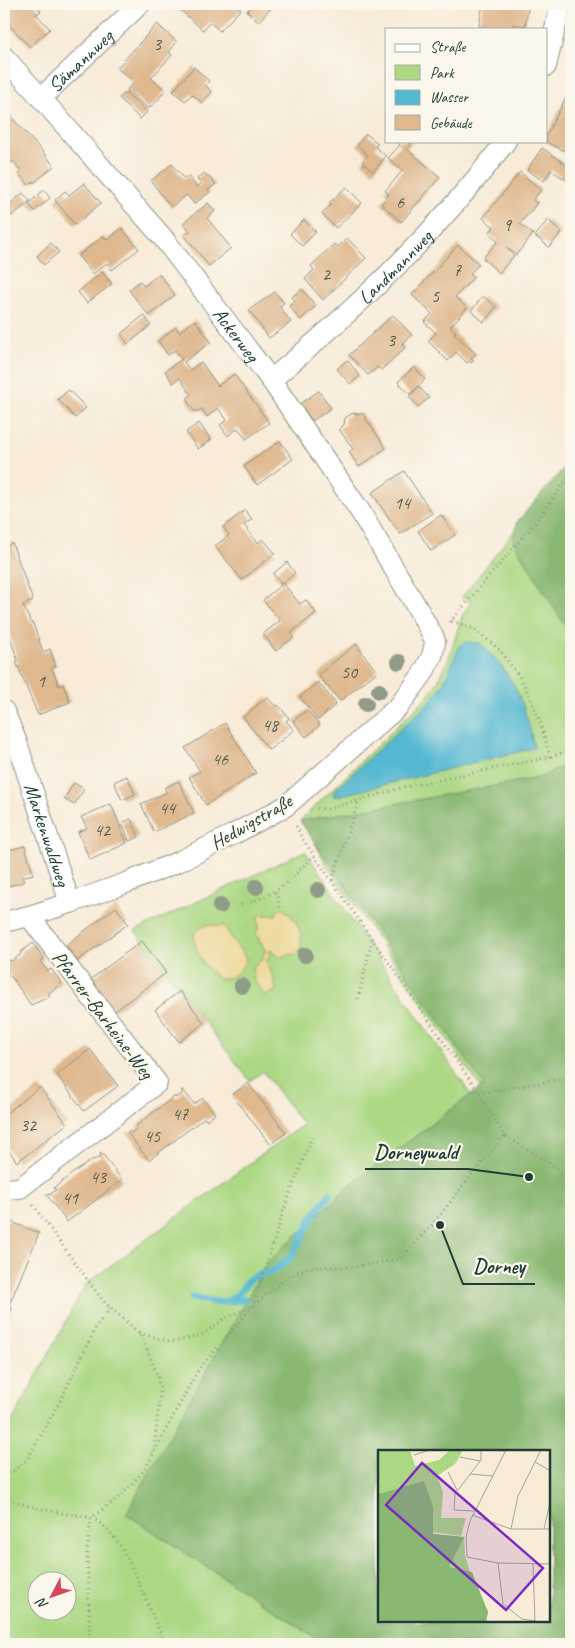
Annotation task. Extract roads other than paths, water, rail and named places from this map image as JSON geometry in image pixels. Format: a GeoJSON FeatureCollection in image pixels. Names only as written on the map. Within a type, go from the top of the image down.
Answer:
{"type":"FeatureCollection","features":[{"type":"Feature","properties":{"kind":"street","name":"Sämannweg"},"geometry":{"type":"LineString","coordinates":[[41,98],[140,4]]}},
{"type":"Feature","properties":{"kind":"street"},"geometry":{"type":"LineString","coordinates":[[548,58],[561,4]]}},
{"type":"Feature","properties":{"kind":"street","name":"Ackerweg"},"geometry":{"type":"LineString","coordinates":[[4,57],[164,239],[271,380],[360,511],[434,638]]}},
{"type":"Feature","properties":{"kind":"street","name":"Landmannweg"},"geometry":{"type":"LineString","coordinates":[[271,380],[323,337],[378,286],[430,232],[481,174],[505,142]]}},
{"type":"Feature","properties":{"kind":"street","name":"Hedwigstraße"},"geometry":{"type":"LineString","coordinates":[[4,922],[70,903],[180,861],[286,806],[399,706],[416,684],[428,663],[434,648],[434,638]]}},
{"type":"Feature","properties":{"kind":"street","name":"Markenwaldweg"},"geometry":{"type":"LineString","coordinates":[[4,710],[17,743],[70,903]]}},
{"type":"Feature","properties":{"kind":"street","name":"Pfarrer-Barheine-Weg"},"geometry":{"type":"LineString","coordinates":[[12,1189],[157,1082],[29,916]]}},
{"type":"Feature","properties":{"kind":"water"},"geometry":{"type":"Polygon","coordinates":[[[467,642],[480,643],[502,667],[510,679],[527,717],[534,748],[334,797],[334,791],[431,701],[443,684],[460,645],[467,642]]]}},
{"type":"Feature","properties":{"kind":"waterway"},"geometry":{"type":"LineString","coordinates":[[229,1301],[239,1293],[249,1280],[257,1275],[277,1269],[291,1257],[316,1212],[330,1194]]}},
{"type":"Feature","properties":{"kind":"waterway"},"geometry":{"type":"LineString","coordinates":[[192,1298],[216,1302],[244,1300]]}},
{"type":"Feature","properties":{"kind":"place","name":"Dorneywald"},"geometry":{"type":"Point","coordinates":[529,1177]}},
{"type":"Feature","properties":{"kind":"place","name":"Dorney"},"geometry":{"type":"Point","coordinates":[440,1225]}}]}
